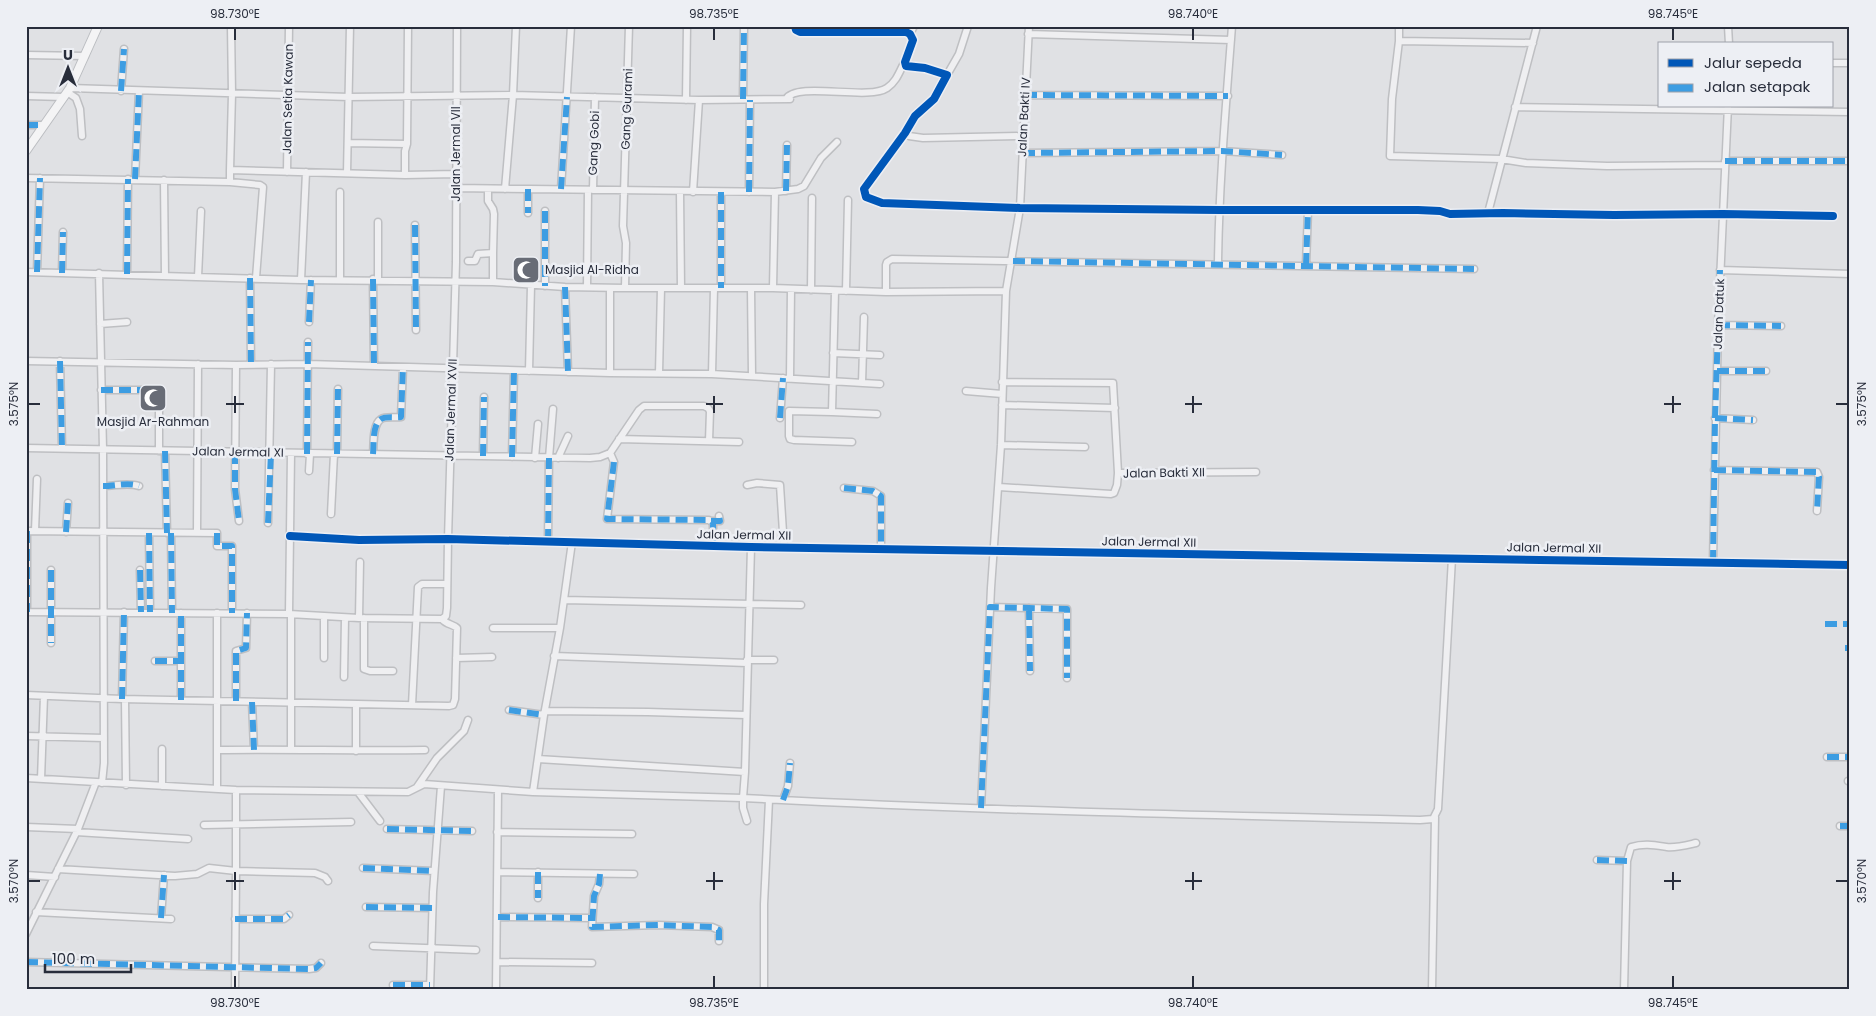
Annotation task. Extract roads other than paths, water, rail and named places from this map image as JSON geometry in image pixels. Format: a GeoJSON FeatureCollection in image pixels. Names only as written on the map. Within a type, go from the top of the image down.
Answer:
{"type":"FeatureCollection","features":[{"type":"Feature","properties":{"kind":"main road"},"geometry":{"type":"LineString","coordinates":[[26,151],[67,92],[98,26]]}},
{"type":"Feature","properties":{"kind":"street"},"geometry":{"type":"LineString","coordinates":[[230,182],[231,26]]}},
{"type":"Feature","properties":{"kind":"street","name":"Jalan Setia Kawan"},"geometry":{"type":"LineString","coordinates":[[287,172],[289,26]]}},
{"type":"Feature","properties":{"kind":"street"},"geometry":{"type":"LineString","coordinates":[[347,173],[350,26]]}},
{"type":"Feature","properties":{"kind":"street"},"geometry":{"type":"LineString","coordinates":[[405,176],[408,26]]}},
{"type":"Feature","properties":{"kind":"street","name":"Jalan Jermal VII"},"geometry":{"type":"LineString","coordinates":[[456,282],[457,26]]}},
{"type":"Feature","properties":{"kind":"street"},"geometry":{"type":"LineString","coordinates":[[505,189],[513,95],[516,26]]}},
{"type":"Feature","properties":{"kind":"street"},"geometry":{"type":"LineString","coordinates":[[561,189],[571,26]]}},
{"type":"Feature","properties":{"kind":"street","name":"Gang Gurami"},"geometry":{"type":"LineString","coordinates":[[625,288],[626,244],[622,226],[628,98],[629,26]]}},
{"type":"Feature","properties":{"kind":"street"},"geometry":{"type":"LineString","coordinates":[[686,100],[687,26]]}},
{"type":"Feature","properties":{"kind":"street"},"geometry":{"type":"LineString","coordinates":[[744,26],[749,192]]}},
{"type":"Feature","properties":{"kind":"street"},"geometry":{"type":"LineString","coordinates":[[795,26],[796,30],[800,32],[902,31],[910,34]]}},
{"type":"Feature","properties":{"kind":"street"},"geometry":{"type":"LineString","coordinates":[[26,96],[67,92],[139,91],[349,97],[513,95],[686,100],[788,99],[790,94],[819,91],[861,93],[885,90],[895,81],[904,63],[912,42],[910,34],[914,26]]}},
{"type":"Feature","properties":{"kind":"street"},"geometry":{"type":"LineString","coordinates":[[968,26],[959,54],[934,98],[915,116],[867,184],[864,189],[866,197],[876,202],[892,205],[1020,208],[1418,210],[1440,211],[1450,214],[1833,216]]}},
{"type":"Feature","properties":{"kind":"street","name":"Jalan Bakti IV"},"geometry":{"type":"LineString","coordinates":[[981,808],[990,607],[999,488],[1006,291],[1013,260],[1020,208],[1029,26]]}},
{"type":"Feature","properties":{"kind":"street"},"geometry":{"type":"LineString","coordinates":[[1218,263],[1218,210],[1232,26]]}},
{"type":"Feature","properties":{"kind":"street"},"geometry":{"type":"LineString","coordinates":[[1399,26],[1392,98],[1390,156],[1501,159],[1526,164],[1607,166],[1850,161]]}},
{"type":"Feature","properties":{"kind":"street"},"geometry":{"type":"LineString","coordinates":[[1488,213],[1537,26]]}},
{"type":"Feature","properties":{"kind":"street"},"geometry":{"type":"LineString","coordinates":[[1728,26],[1729,42]]}},
{"type":"Feature","properties":{"kind":"street"},"geometry":{"type":"LineString","coordinates":[[1028,34],[1231,40]]}},
{"type":"Feature","properties":{"kind":"street"},"geometry":{"type":"LineString","coordinates":[[1399,41],[1532,43]]}},
{"type":"Feature","properties":{"kind":"street"},"geometry":{"type":"LineString","coordinates":[[121,91],[124,50]]}},
{"type":"Feature","properties":{"kind":"street"},"geometry":{"type":"LineString","coordinates":[[26,54],[85,56]]}},
{"type":"Feature","properties":{"kind":"street"},"geometry":{"type":"LineString","coordinates":[[1834,62],[1849,63]]}},
{"type":"Feature","properties":{"kind":"street"},"geometry":{"type":"LineString","coordinates":[[904,63],[906,66],[925,68],[947,75]]}},
{"type":"Feature","properties":{"kind":"street"},"geometry":{"type":"LineString","coordinates":[[127,274],[131,179],[139,91]]}},
{"type":"Feature","properties":{"kind":"street"},"geometry":{"type":"LineString","coordinates":[[67,92],[76,98],[80,109],[82,136]]}},
{"type":"Feature","properties":{"kind":"street"},"geometry":{"type":"LineString","coordinates":[[1025,95],[1228,96]]}},
{"type":"Feature","properties":{"kind":"street","name":"Gang Gobi"},"geometry":{"type":"LineString","coordinates":[[587,287],[595,97]]}},
{"type":"Feature","properties":{"kind":"street"},"geometry":{"type":"LineString","coordinates":[[693,192],[699,100]]}},
{"type":"Feature","properties":{"kind":"street"},"geometry":{"type":"LineString","coordinates":[[1515,107],[1658,108]]}},
{"type":"Feature","properties":{"kind":"street"},"geometry":{"type":"LineString","coordinates":[[1728,108],[1850,112]]}},
{"type":"Feature","properties":{"kind":"street","name":"Jalan Datuk"},"geometry":{"type":"LineString","coordinates":[[1713,562],[1718,325],[1728,108]]}},
{"type":"Feature","properties":{"kind":"street"},"geometry":{"type":"LineString","coordinates":[[26,125],[44,125]]}},
{"type":"Feature","properties":{"kind":"street"},"geometry":{"type":"LineString","coordinates":[[905,132],[909,136],[923,138],[1023,136]]}},
{"type":"Feature","properties":{"kind":"street"},"geometry":{"type":"LineString","coordinates":[[456,188],[775,192],[798,189],[805,184],[821,158],[837,142]]}},
{"type":"Feature","properties":{"kind":"street"},"geometry":{"type":"LineString","coordinates":[[348,143],[407,144]]}},
{"type":"Feature","properties":{"kind":"street"},"geometry":{"type":"LineString","coordinates":[[786,190],[787,145]]}},
{"type":"Feature","properties":{"kind":"street"},"geometry":{"type":"LineString","coordinates":[[1023,153],[1222,151],[1282,155]]}},
{"type":"Feature","properties":{"kind":"street"},"geometry":{"type":"LineString","coordinates":[[230,170],[405,176],[456,174]]}},
{"type":"Feature","properties":{"kind":"street"},"geometry":{"type":"LineString","coordinates":[[301,280],[306,172]]}},
{"type":"Feature","properties":{"kind":"street"},"geometry":{"type":"LineString","coordinates":[[26,178],[131,179],[260,184],[263,187],[253,278],[251,364]]}},
{"type":"Feature","properties":{"kind":"street"},"geometry":{"type":"LineString","coordinates":[[37,272],[40,178]]}},
{"type":"Feature","properties":{"kind":"street"},"geometry":{"type":"LineString","coordinates":[[164,180],[164,276]]}},
{"type":"Feature","properties":{"kind":"street"},"geometry":{"type":"LineString","coordinates":[[488,189],[488,201],[494,214],[493,282]]}},
{"type":"Feature","properties":{"kind":"street"},"geometry":{"type":"LineString","coordinates":[[528,189],[528,213]]}},
{"type":"Feature","properties":{"kind":"street"},"geometry":{"type":"LineString","coordinates":[[340,192],[340,280]]}},
{"type":"Feature","properties":{"kind":"street"},"geometry":{"type":"LineString","coordinates":[[680,192],[681,288]]}},
{"type":"Feature","properties":{"kind":"street"},"geometry":{"type":"LineString","coordinates":[[721,192],[721,288]]}},
{"type":"Feature","properties":{"kind":"street"},"geometry":{"type":"LineString","coordinates":[[773,288],[775,192]]}},
{"type":"Feature","properties":{"kind":"street"},"geometry":{"type":"LineString","coordinates":[[811,290],[812,198]]}},
{"type":"Feature","properties":{"kind":"street"},"geometry":{"type":"LineString","coordinates":[[846,291],[848,200]]}},
{"type":"Feature","properties":{"kind":"street"},"geometry":{"type":"LineString","coordinates":[[1306,265],[1308,210]]}},
{"type":"Feature","properties":{"kind":"street"},"geometry":{"type":"LineString","coordinates":[[198,277],[201,211]]}},
{"type":"Feature","properties":{"kind":"street"},"geometry":{"type":"LineString","coordinates":[[545,211],[545,286]]}},
{"type":"Feature","properties":{"kind":"street"},"geometry":{"type":"LineString","coordinates":[[374,366],[378,222]]}},
{"type":"Feature","properties":{"kind":"street"},"geometry":{"type":"LineString","coordinates":[[415,225],[416,330]]}},
{"type":"Feature","properties":{"kind":"street"},"geometry":{"type":"LineString","coordinates":[[62,273],[63,232]]}},
{"type":"Feature","properties":{"kind":"street"},"geometry":{"type":"LineString","coordinates":[[468,261],[475,261],[478,254],[493,253]]}},
{"type":"Feature","properties":{"kind":"street"},"geometry":{"type":"LineString","coordinates":[[886,292],[886,265],[892,259],[1218,263],[1474,269]]}},
{"type":"Feature","properties":{"kind":"street"},"geometry":{"type":"LineString","coordinates":[[1720,270],[1850,274]]}},
{"type":"Feature","properties":{"kind":"street"},"geometry":{"type":"LineString","coordinates":[[26,272],[301,280],[376,279],[493,282],[610,288],[773,288],[886,292],[1006,291]]}},
{"type":"Feature","properties":{"kind":"street"},"geometry":{"type":"LineString","coordinates":[[26,934],[28,926],[58,869],[99,782],[104,738],[103,449],[99,273]]}},
{"type":"Feature","properties":{"kind":"street"},"geometry":{"type":"LineString","coordinates":[[309,322],[311,280]]}},
{"type":"Feature","properties":{"kind":"street","name":"Jalan Jermal XVII"},"geometry":{"type":"LineString","coordinates":[[442,619],[447,612],[446,584],[456,282]]}},
{"type":"Feature","properties":{"kind":"street"},"geometry":{"type":"LineString","coordinates":[[530,371],[531,285]]}},
{"type":"Feature","properties":{"kind":"street"},"geometry":{"type":"LineString","coordinates":[[565,287],[568,372]]}},
{"type":"Feature","properties":{"kind":"street"},"geometry":{"type":"LineString","coordinates":[[610,288],[610,373]]}},
{"type":"Feature","properties":{"kind":"street"},"geometry":{"type":"LineString","coordinates":[[659,373],[661,288]]}},
{"type":"Feature","properties":{"kind":"street"},"geometry":{"type":"LineString","coordinates":[[712,374],[714,288]]}},
{"type":"Feature","properties":{"kind":"street"},"geometry":{"type":"LineString","coordinates":[[751,289],[752,375]]}},
{"type":"Feature","properties":{"kind":"street"},"geometry":{"type":"LineString","coordinates":[[780,418],[786,378],[791,289]]}},
{"type":"Feature","properties":{"kind":"street"},"geometry":{"type":"LineString","coordinates":[[832,412],[834,291]]}},
{"type":"Feature","properties":{"kind":"street"},"geometry":{"type":"LineString","coordinates":[[862,383],[864,316]]}},
{"type":"Feature","properties":{"kind":"street"},"geometry":{"type":"LineString","coordinates":[[100,324],[127,322]]}},
{"type":"Feature","properties":{"kind":"street"},"geometry":{"type":"LineString","coordinates":[[1718,325],[1781,326]]}},
{"type":"Feature","properties":{"kind":"street"},"geometry":{"type":"LineString","coordinates":[[308,342],[309,471]]}},
{"type":"Feature","properties":{"kind":"street"},"geometry":{"type":"LineString","coordinates":[[833,353],[880,355]]}},
{"type":"Feature","properties":{"kind":"street"},"geometry":{"type":"LineString","coordinates":[[26,361],[236,365],[308,364],[514,371],[752,375],[880,384]]}},
{"type":"Feature","properties":{"kind":"street"},"geometry":{"type":"LineString","coordinates":[[60,361],[62,448]]}},
{"type":"Feature","properties":{"kind":"street"},"geometry":{"type":"LineString","coordinates":[[197,532],[198,364]]}},
{"type":"Feature","properties":{"kind":"street"},"geometry":{"type":"LineString","coordinates":[[268,523],[271,452],[271,364]]}},
{"type":"Feature","properties":{"kind":"street"},"geometry":{"type":"LineString","coordinates":[[236,365],[235,489],[239,520]]}},
{"type":"Feature","properties":{"kind":"street"},"geometry":{"type":"LineString","coordinates":[[373,454],[375,431],[378,422],[382,419],[401,417],[403,368]]}},
{"type":"Feature","properties":{"kind":"street"},"geometry":{"type":"LineString","coordinates":[[512,457],[514,371]]}},
{"type":"Feature","properties":{"kind":"street"},"geometry":{"type":"LineString","coordinates":[[1717,371],[1766,371]]}},
{"type":"Feature","properties":{"kind":"street"},"geometry":{"type":"LineString","coordinates":[[1002,382],[1114,383],[1118,473]]}},
{"type":"Feature","properties":{"kind":"street"},"geometry":{"type":"LineString","coordinates":[[332,514],[338,389]]}},
{"type":"Feature","properties":{"kind":"street"},"geometry":{"type":"LineString","coordinates":[[102,390],[142,390]]}},
{"type":"Feature","properties":{"kind":"street"},"geometry":{"type":"LineString","coordinates":[[966,391],[1002,394]]}},
{"type":"Feature","properties":{"kind":"street"},"geometry":{"type":"LineString","coordinates":[[483,456],[484,397]]}},
{"type":"Feature","properties":{"kind":"street"},"geometry":{"type":"LineString","coordinates":[[1002,405],[1116,408]]}},
{"type":"Feature","properties":{"kind":"street"},"geometry":{"type":"LineString","coordinates":[[709,441],[710,411],[708,408],[704,406],[644,406],[639,410],[610,453],[614,462],[607,519],[720,521],[719,516]]}},
{"type":"Feature","properties":{"kind":"street"},"geometry":{"type":"LineString","coordinates":[[159,409],[169,533],[172,613]]}},
{"type":"Feature","properties":{"kind":"street"},"geometry":{"type":"LineString","coordinates":[[548,541],[549,458],[553,409]]}},
{"type":"Feature","properties":{"kind":"street"},"geometry":{"type":"LineString","coordinates":[[852,442],[794,440],[789,438],[789,411],[877,414]]}},
{"type":"Feature","properties":{"kind":"street"},"geometry":{"type":"LineString","coordinates":[[1715,418],[1753,420]]}},
{"type":"Feature","properties":{"kind":"street"},"geometry":{"type":"LineString","coordinates":[[535,458],[538,424]]}},
{"type":"Feature","properties":{"kind":"street"},"geometry":{"type":"LineString","coordinates":[[558,458],[568,436]]}},
{"type":"Feature","properties":{"kind":"street"},"geometry":{"type":"LineString","coordinates":[[619,439],[739,442]]}},
{"type":"Feature","properties":{"kind":"street"},"geometry":{"type":"LineString","coordinates":[[1001,445],[1085,447]]}},
{"type":"Feature","properties":{"kind":"street","name":"Jalan Jermal XI"},"geometry":{"type":"LineString","coordinates":[[26,448],[535,458],[590,458],[610,453]]}},
{"type":"Feature","properties":{"kind":"street"},"geometry":{"type":"LineString","coordinates":[[291,453],[291,750]]}},
{"type":"Feature","properties":{"kind":"street"},"geometry":{"type":"LineString","coordinates":[[1714,470],[1817,472],[1820,477],[1817,511]]}},
{"type":"Feature","properties":{"kind":"street","name":"Jalan Bakti XII"},"geometry":{"type":"LineString","coordinates":[[999,488],[1111,494],[1114,493],[1117,486],[1118,473],[1256,472]]}},
{"type":"Feature","properties":{"kind":"street"},"geometry":{"type":"LineString","coordinates":[[35,531],[36,479]]}},
{"type":"Feature","properties":{"kind":"street"},"geometry":{"type":"LineString","coordinates":[[103,486],[131,484],[139,486]]}},
{"type":"Feature","properties":{"kind":"street"},"geometry":{"type":"LineString","coordinates":[[747,485],[779,484],[781,486],[784,548]]}},
{"type":"Feature","properties":{"kind":"street"},"geometry":{"type":"LineString","coordinates":[[844,488],[873,491],[880,496],[881,549]]}},
{"type":"Feature","properties":{"kind":"street"},"geometry":{"type":"LineString","coordinates":[[66,532],[68,504]]}},
{"type":"Feature","properties":{"kind":"street"},"geometry":{"type":"LineString","coordinates":[[711,521],[714,526],[714,546]]}},
{"type":"Feature","properties":{"kind":"street"},"geometry":{"type":"LineString","coordinates":[[26,695],[104,699],[412,706],[449,706],[453,704],[455,698],[456,628],[454,625],[447,624],[442,619],[344,618],[290,614],[232,613],[27,612],[26,531],[217,533],[217,546],[232,546],[232,613]]}},
{"type":"Feature","properties":{"kind":"street"},"geometry":{"type":"LineString","coordinates":[[149,533],[150,612]]}},
{"type":"Feature","properties":{"kind":"street","name":"Jalan Jermal XII"},"geometry":{"type":"LineString","coordinates":[[290,536],[359,540],[560,541],[784,548],[1850,565]]}},
{"type":"Feature","properties":{"kind":"street"},"geometry":{"type":"LineString","coordinates":[[533,792],[572,542]]}},
{"type":"Feature","properties":{"kind":"street"},"geometry":{"type":"LineString","coordinates":[[746,822],[743,798],[751,547]]}},
{"type":"Feature","properties":{"kind":"street"},"geometry":{"type":"LineString","coordinates":[[1432,990],[1435,817],[1438,800],[1452,558]]}},
{"type":"Feature","properties":{"kind":"street"},"geometry":{"type":"LineString","coordinates":[[360,562],[364,670],[392,672]]}},
{"type":"Feature","properties":{"kind":"street"},"geometry":{"type":"LineString","coordinates":[[51,570],[51,643]]}},
{"type":"Feature","properties":{"kind":"street"},"geometry":{"type":"LineString","coordinates":[[140,570],[141,612]]}},
{"type":"Feature","properties":{"kind":"street"},"geometry":{"type":"LineString","coordinates":[[412,706],[419,585],[446,584]]}},
{"type":"Feature","properties":{"kind":"street"},"geometry":{"type":"LineString","coordinates":[[564,600],[801,605]]}},
{"type":"Feature","properties":{"kind":"street"},"geometry":{"type":"LineString","coordinates":[[990,607],[1064,608],[1068,611],[1067,678]]}},
{"type":"Feature","properties":{"kind":"street"},"geometry":{"type":"LineString","coordinates":[[1029,608],[1030,671]]}},
{"type":"Feature","properties":{"kind":"street"},"geometry":{"type":"LineString","coordinates":[[124,612],[123,699],[126,785]]}},
{"type":"Feature","properties":{"kind":"street"},"geometry":{"type":"LineString","coordinates":[[181,613],[181,700]]}},
{"type":"Feature","properties":{"kind":"street"},"geometry":{"type":"LineString","coordinates":[[217,613],[217,789]]}},
{"type":"Feature","properties":{"kind":"street"},"geometry":{"type":"LineString","coordinates":[[236,701],[236,651],[246,648],[247,614]]}},
{"type":"Feature","properties":{"kind":"street"},"geometry":{"type":"LineString","coordinates":[[324,616],[324,658]]}},
{"type":"Feature","properties":{"kind":"street"},"geometry":{"type":"LineString","coordinates":[[344,618],[344,678]]}},
{"type":"Feature","properties":{"kind":"street"},"geometry":{"type":"LineString","coordinates":[[493,628],[560,628]]}},
{"type":"Feature","properties":{"kind":"street"},"geometry":{"type":"LineString","coordinates":[[554,656],[747,662],[774,660]]}},
{"type":"Feature","properties":{"kind":"street"},"geometry":{"type":"LineString","coordinates":[[456,658],[492,657]]}},
{"type":"Feature","properties":{"kind":"street"},"geometry":{"type":"LineString","coordinates":[[155,661],[181,661]]}},
{"type":"Feature","properties":{"kind":"street"},"geometry":{"type":"LineString","coordinates":[[41,779],[44,696]]}},
{"type":"Feature","properties":{"kind":"street"},"geometry":{"type":"LineString","coordinates":[[252,702],[254,750]]}},
{"type":"Feature","properties":{"kind":"street"},"geometry":{"type":"LineString","coordinates":[[356,704],[356,752]]}},
{"type":"Feature","properties":{"kind":"street"},"geometry":{"type":"LineString","coordinates":[[509,710],[544,713],[648,712],[746,715]]}},
{"type":"Feature","properties":{"kind":"street"},"geometry":{"type":"LineString","coordinates":[[416,788],[437,758],[464,731],[468,720]]}},
{"type":"Feature","properties":{"kind":"street"},"geometry":{"type":"LineString","coordinates":[[26,736],[104,738]]}},
{"type":"Feature","properties":{"kind":"street"},"geometry":{"type":"LineString","coordinates":[[162,749],[162,786]]}},
{"type":"Feature","properties":{"kind":"street"},"geometry":{"type":"LineString","coordinates":[[217,750],[356,752],[425,750]]}},
{"type":"Feature","properties":{"kind":"street"},"geometry":{"type":"LineString","coordinates":[[1827,757],[1850,757]]}},
{"type":"Feature","properties":{"kind":"street"},"geometry":{"type":"LineString","coordinates":[[538,760],[745,772]]}},
{"type":"Feature","properties":{"kind":"street"},"geometry":{"type":"LineString","coordinates":[[783,800],[788,786],[790,763]]}},
{"type":"Feature","properties":{"kind":"street"},"geometry":{"type":"LineString","coordinates":[[26,778],[236,790],[408,792],[424,784],[533,792],[981,808],[1410,820],[1429,820],[1435,817]]}},
{"type":"Feature","properties":{"kind":"street"},"geometry":{"type":"LineString","coordinates":[[393,985],[430,987],[434,871],[441,786]]}},
{"type":"Feature","properties":{"kind":"street"},"geometry":{"type":"LineString","coordinates":[[234,990],[236,790]]}},
{"type":"Feature","properties":{"kind":"street"},"geometry":{"type":"LineString","coordinates":[[496,990],[498,790]]}},
{"type":"Feature","properties":{"kind":"street"},"geometry":{"type":"LineString","coordinates":[[358,792],[380,821]]}},
{"type":"Feature","properties":{"kind":"street"},"geometry":{"type":"LineString","coordinates":[[764,990],[764,904],[769,800]]}},
{"type":"Feature","properties":{"kind":"street"},"geometry":{"type":"LineString","coordinates":[[204,825],[351,822]]}},
{"type":"Feature","properties":{"kind":"street"},"geometry":{"type":"LineString","coordinates":[[1840,826],[1850,826]]}},
{"type":"Feature","properties":{"kind":"street"},"geometry":{"type":"LineString","coordinates":[[26,827],[188,839]]}},
{"type":"Feature","properties":{"kind":"street"},"geometry":{"type":"LineString","coordinates":[[387,830],[472,831]]}},
{"type":"Feature","properties":{"kind":"street"},"geometry":{"type":"LineString","coordinates":[[497,832],[632,834]]}},
{"type":"Feature","properties":{"kind":"street"},"geometry":{"type":"LineString","coordinates":[[1624,990],[1627,861],[1631,847],[1638,844],[1669,847],[1696,843]]}},
{"type":"Feature","properties":{"kind":"street"},"geometry":{"type":"LineString","coordinates":[[1597,860],[1627,861]]}},
{"type":"Feature","properties":{"kind":"street"},"geometry":{"type":"LineString","coordinates":[[58,869],[164,875],[197,874],[209,868],[236,871],[315,873],[325,876],[328,881]]}},
{"type":"Feature","properties":{"kind":"street"},"geometry":{"type":"LineString","coordinates":[[363,868],[434,871]]}},
{"type":"Feature","properties":{"kind":"street"},"geometry":{"type":"LineString","coordinates":[[498,872],[634,874]]}},
{"type":"Feature","properties":{"kind":"street"},"geometry":{"type":"LineString","coordinates":[[538,872],[538,898]]}},
{"type":"Feature","properties":{"kind":"street"},"geometry":{"type":"LineString","coordinates":[[600,874],[599,884],[594,896],[592,927],[658,926],[716,928],[720,932],[719,941]]}},
{"type":"Feature","properties":{"kind":"street"},"geometry":{"type":"LineString","coordinates":[[26,875],[54,877]]}},
{"type":"Feature","properties":{"kind":"street"},"geometry":{"type":"LineString","coordinates":[[161,918],[164,875]]}},
{"type":"Feature","properties":{"kind":"street"},"geometry":{"type":"LineString","coordinates":[[366,906],[432,908]]}},
{"type":"Feature","properties":{"kind":"street"},"geometry":{"type":"LineString","coordinates":[[36,912],[171,919]]}},
{"type":"Feature","properties":{"kind":"street"},"geometry":{"type":"LineString","coordinates":[[236,919],[284,919],[289,915]]}},
{"type":"Feature","properties":{"kind":"street"},"geometry":{"type":"LineString","coordinates":[[498,917],[592,918]]}},
{"type":"Feature","properties":{"kind":"street"},"geometry":{"type":"LineString","coordinates":[[373,946],[476,950]]}},
{"type":"Feature","properties":{"kind":"street"},"geometry":{"type":"LineString","coordinates":[[26,962],[312,969],[321,963]]}},
{"type":"Feature","properties":{"kind":"street"},"geometry":{"type":"LineString","coordinates":[[497,962],[592,963]]}},
{"type":"Feature","properties":{"kind":"place","name":"Masjid Al-Ridha"},"geometry":{"type":"Point","coordinates":[526,270]}},
{"type":"Feature","properties":{"kind":"place","name":"Masjid Ar-Rahman"},"geometry":{"type":"Point","coordinates":[153,398]}}]}
